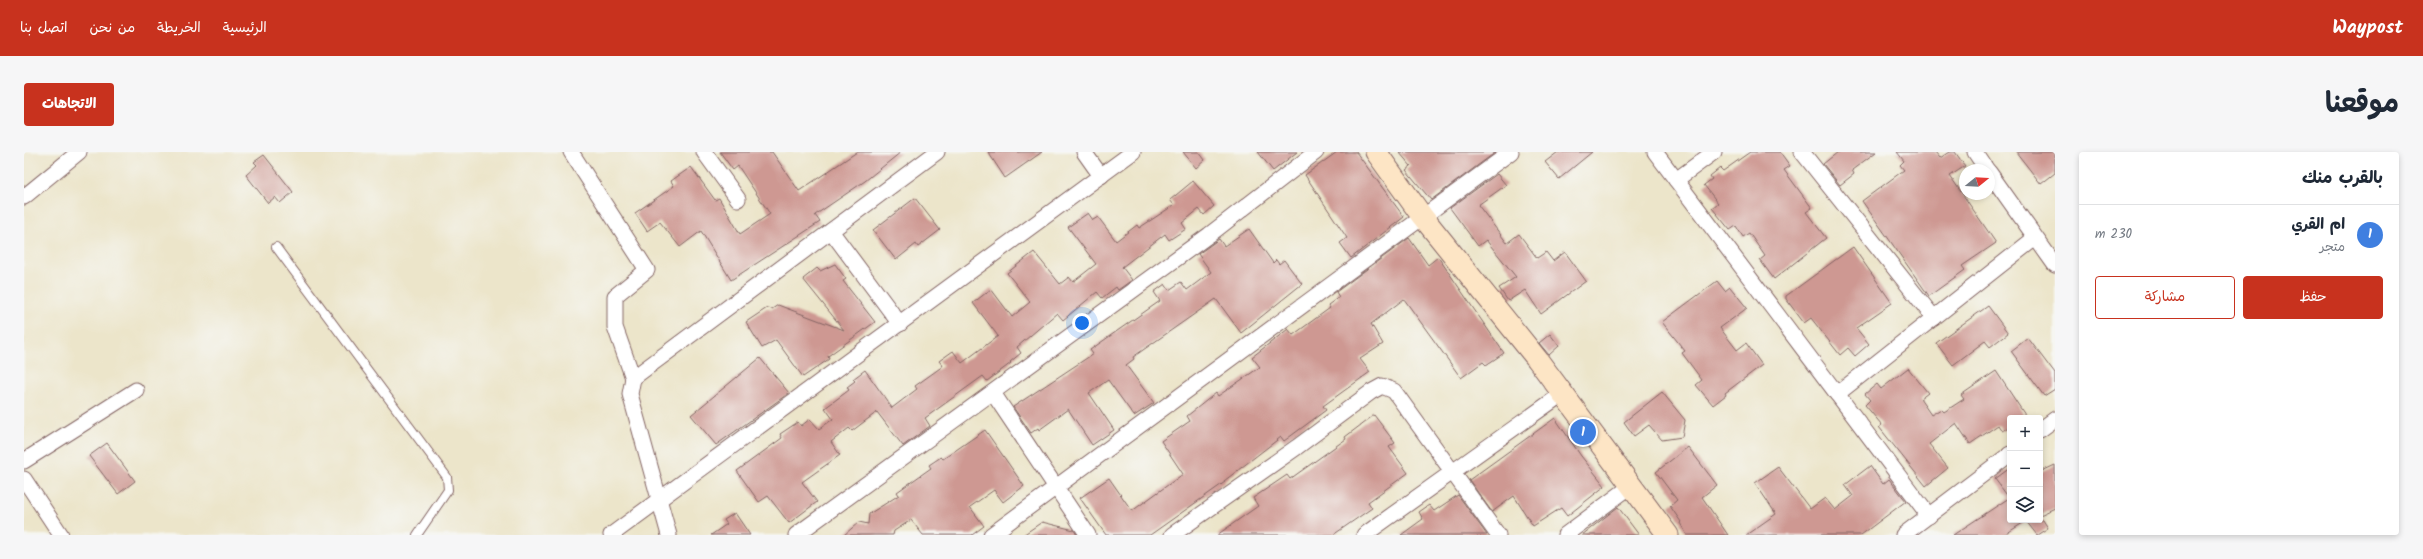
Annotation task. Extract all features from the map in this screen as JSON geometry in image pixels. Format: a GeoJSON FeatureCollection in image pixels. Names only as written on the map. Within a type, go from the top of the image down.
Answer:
{"type":"FeatureCollection","features":[{"type":"Feature","properties":{"kind":"street"},"geometry":{"type":"LineString","coordinates":[[24,197],[79,152]]}},
{"type":"Feature","properties":{"kind":"street"},"geometry":{"type":"LineString","coordinates":[[571,152],[647,270],[615,296],[615,327],[633,378],[630,394],[669,535]]}},
{"type":"Feature","properties":{"kind":"street"},"geometry":{"type":"LineString","coordinates":[[704,152],[738,199]]}},
{"type":"Feature","properties":{"kind":"street"},"geometry":{"type":"LineString","coordinates":[[633,378],[937,152]]}},
{"type":"Feature","properties":{"kind":"street"},"geometry":{"type":"LineString","coordinates":[[1084,152],[1102,176]]}},
{"type":"Feature","properties":{"kind":"street"},"geometry":{"type":"LineString","coordinates":[[612,535],[1133,152]]}},
{"type":"Feature","properties":{"kind":"street"},"geometry":{"type":"LineString","coordinates":[[796,535],[993,393],[1209,234],[1316,152]]}},
{"type":"Feature","properties":{"kind":"street"},"geometry":{"type":"LineString","coordinates":[[1376,152],[1422,216],[1562,394],[1668,535]]}},
{"type":"Feature","properties":{"kind":"street"},"geometry":{"type":"LineString","coordinates":[[991,535],[1422,216],[1511,152]]}},
{"type":"Feature","properties":{"kind":"street"},"geometry":{"type":"LineString","coordinates":[[1655,152],[1929,516]]}},
{"type":"Feature","properties":{"kind":"street"},"geometry":{"type":"LineString","coordinates":[[1676,180],[1714,152]]}},
{"type":"Feature","properties":{"kind":"street"},"geometry":{"type":"LineString","coordinates":[[1802,152],[1934,318]]}},
{"type":"Feature","properties":{"kind":"street"},"geometry":{"type":"LineString","coordinates":[[1974,152],[1983,164]]}},
{"type":"Feature","properties":{"kind":"street"},"geometry":{"type":"LineString","coordinates":[[1995,181],[2055,265]]}},
{"type":"Feature","properties":{"kind":"street"},"geometry":{"type":"LineString","coordinates":[[832,231],[900,324]]}},
{"type":"Feature","properties":{"kind":"street"},"geometry":{"type":"LineString","coordinates":[[1837,394],[2035,238]]}},
{"type":"Feature","properties":{"kind":"street"},"geometry":{"type":"LineString","coordinates":[[1172,535],[1297,448],[1371,392],[1382,386],[1394,391],[1498,535]]}},
{"type":"Feature","properties":{"kind":"street"},"geometry":{"type":"LineString","coordinates":[[24,461],[136,390]]}},
{"type":"Feature","properties":{"kind":"street"},"geometry":{"type":"LineString","coordinates":[[993,393],[1057,486],[1088,535]]}},
{"type":"Feature","properties":{"kind":"street"},"geometry":{"type":"LineString","coordinates":[[1364,535],[1562,394]]}},
{"type":"Feature","properties":{"kind":"street"},"geometry":{"type":"LineString","coordinates":[[2043,428],[2055,419]]}},
{"type":"Feature","properties":{"kind":"street"},"geometry":{"type":"LineString","coordinates":[[1904,535],[2007,456]]}},
{"type":"Feature","properties":{"kind":"street"},"geometry":{"type":"LineString","coordinates":[[24,478],[61,535]]}},
{"type":"Feature","properties":{"kind":"street"},"geometry":{"type":"LineString","coordinates":[[1565,535],[1631,486]]}},
{"type":"Feature","properties":{"kind":"lane"},"geometry":{"type":"LineString","coordinates":[[276,247],[446,477],[449,484],[448,490],[417,535]]}},
{"type":"Feature","properties":{"kind":"building"},"geometry":{"type":"Polygon","coordinates":[[[720,152],[772,152],[799,191],[857,152],[901,152],[865,181],[815,215],[820,222],[731,280],[701,231],[680,247],[660,222],[647,231],[635,213],[674,186],[671,181],[691,167],[715,200],[719,198],[740,234],[770,214],[738,166],[733,170],[720,152]]]}},
{"type":"Feature","properties":{"kind":"building"},"geometry":{"type":"Polygon","coordinates":[[[988,152],[1042,152],[1005,178],[988,152]]]}},
{"type":"Feature","properties":{"kind":"building"},"geometry":{"type":"Polygon","coordinates":[[[1183,152],[1199,152],[1205,160],[1196,168],[1183,152]]]}},
{"type":"Feature","properties":{"kind":"building"},"geometry":{"type":"Polygon","coordinates":[[[1258,152],[1297,152],[1273,171],[1258,152]]]}},
{"type":"Feature","properties":{"kind":"building"},"geometry":{"type":"Polygon","coordinates":[[[1337,152],[1356,152],[1404,217],[1351,258],[1340,243],[1347,238],[1305,175],[1337,152]]]}},
{"type":"Feature","properties":{"kind":"building"},"geometry":{"type":"Polygon","coordinates":[[[1399,152],[1496,152],[1431,200],[1406,170],[1411,166],[1399,152]]]}},
{"type":"Feature","properties":{"kind":"building"},"geometry":{"type":"Polygon","coordinates":[[[1558,152],[1592,152],[1559,179],[1545,162],[1558,152]]]}},
{"type":"Feature","properties":{"kind":"building"},"geometry":{"type":"Polygon","coordinates":[[[1750,152],[1780,152],[1790,166],[1784,170],[1812,208],[1806,212],[1826,238],[1774,279],[1760,260],[1765,256],[1749,233],[1743,237],[1736,226],[1730,230],[1712,208],[1718,203],[1704,185],[1712,179],[1710,176],[1720,168],[1723,171],[1750,152]]]}},
{"type":"Feature","properties":{"kind":"building"},"geometry":{"type":"Polygon","coordinates":[[[1838,152],[1876,152],[1852,170],[1854,174],[1840,185],[1823,164],[1838,152]]]}},
{"type":"Feature","properties":{"kind":"building"},"geometry":{"type":"Polygon","coordinates":[[[1897,152],[1935,152],[1940,158],[1949,152],[1955,152],[1964,164],[1959,164],[1959,170],[1950,176],[1959,189],[1959,200],[1966,200],[1996,243],[1962,266],[1965,270],[1929,296],[1862,201],[1904,170],[1900,165],[1904,161],[1897,152]]]}},
{"type":"Feature","properties":{"kind":"building"},"geometry":{"type":"Polygon","coordinates":[[[2016,152],[2055,152],[2055,173],[2041,184],[2016,152]]]}},
{"type":"Feature","properties":{"kind":"building"},"geometry":{"type":"Polygon","coordinates":[[[264,155],[293,192],[280,203],[275,197],[268,203],[246,175],[257,165],[254,162],[264,155]]]}},
{"type":"Feature","properties":{"kind":"building"},"geometry":{"type":"Polygon","coordinates":[[[1497,174],[1506,185],[1478,205],[1507,243],[1519,234],[1537,258],[1546,252],[1553,261],[1565,252],[1586,281],[1541,314],[1525,290],[1508,301],[1499,288],[1516,277],[1486,240],[1478,246],[1450,208],[1497,174]]]}},
{"type":"Feature","properties":{"kind":"building"},"geometry":{"type":"Polygon","coordinates":[[[1193,181],[1214,206],[1204,215],[1199,209],[1182,223],[1186,229],[1169,240],[1165,234],[1122,267],[1132,280],[1118,290],[1116,287],[1102,298],[1097,292],[1063,320],[1057,313],[1017,347],[1021,353],[1010,362],[1011,363],[987,381],[983,376],[925,418],[930,426],[903,446],[877,412],[852,431],[849,428],[831,442],[840,455],[802,482],[817,502],[789,523],[768,496],[759,502],[737,471],[782,438],[780,434],[798,422],[801,426],[810,419],[819,429],[833,419],[825,408],[849,390],[847,387],[855,381],[853,379],[865,370],[892,408],[917,389],[915,386],[943,366],[939,361],[953,351],[962,363],[998,336],[973,303],[991,289],[1012,317],[1030,302],[1007,273],[1034,252],[1060,284],[1069,277],[1073,282],[1096,264],[1068,227],[1088,213],[1093,220],[1098,217],[1116,241],[1137,225],[1139,228],[1174,205],[1170,200],[1193,181]]]}},
{"type":"Feature","properties":{"kind":"building"},"geometry":{"type":"Polygon","coordinates":[[[915,198],[940,230],[918,247],[916,244],[896,260],[873,230],[915,198]]]}},
{"type":"Feature","properties":{"kind":"building"},"geometry":{"type":"Polygon","coordinates":[[[1249,229],[1273,263],[1276,260],[1279,264],[1284,260],[1302,284],[1241,333],[1216,299],[1133,357],[1134,359],[1126,365],[1154,403],[1134,416],[1108,380],[1089,393],[1114,430],[1092,445],[1068,409],[1039,430],[1038,428],[1031,433],[1013,407],[1093,354],[1090,350],[1160,301],[1154,292],[1165,284],[1169,290],[1181,282],[1187,290],[1211,272],[1198,254],[1219,239],[1224,246],[1249,229]]]}},
{"type":"Feature","properties":{"kind":"building"},"geometry":{"type":"Polygon","coordinates":[[[1409,238],[1428,265],[1438,257],[1504,353],[1486,365],[1483,362],[1461,378],[1404,299],[1371,324],[1383,344],[1360,359],[1370,372],[1323,406],[1326,410],[1284,441],[1281,437],[1224,481],[1225,482],[1150,535],[1106,535],[1080,498],[1109,478],[1132,511],[1183,474],[1161,441],[1190,421],[1187,416],[1216,393],[1218,396],[1260,367],[1252,357],[1288,329],[1293,335],[1330,308],[1328,305],[1339,297],[1336,292],[1409,238]]]}},
{"type":"Feature","properties":{"kind":"building"},"geometry":{"type":"Polygon","coordinates":[[[1853,247],[1892,303],[1856,328],[1869,344],[1855,356],[1848,348],[1840,355],[1811,318],[1804,323],[1786,299],[1786,296],[1853,247]]]}},
{"type":"Feature","properties":{"kind":"building"},"geometry":{"type":"Polygon","coordinates":[[[835,264],[846,279],[843,281],[875,322],[828,356],[829,359],[803,377],[776,340],[762,348],[746,322],[767,308],[772,309],[778,305],[844,330],[803,279],[817,268],[820,271],[835,264]]]}},
{"type":"Feature","properties":{"kind":"building"},"geometry":{"type":"Polygon","coordinates":[[[1717,281],[1725,291],[1730,287],[1747,308],[1720,328],[1737,350],[1746,343],[1762,365],[1725,393],[1726,395],[1713,405],[1696,385],[1702,380],[1682,353],[1685,351],[1662,322],[1717,281]]]}},
{"type":"Feature","properties":{"kind":"building"},"geometry":{"type":"Polygon","coordinates":[[[1988,306],[2008,333],[1990,347],[1985,341],[1953,365],[1936,343],[1988,306]]]}},
{"type":"Feature","properties":{"kind":"building"},"geometry":{"type":"Polygon","coordinates":[[[1550,334],[1559,346],[1549,355],[1539,343],[1550,334]]]}},
{"type":"Feature","properties":{"kind":"building"},"geometry":{"type":"Polygon","coordinates":[[[2028,338],[2055,374],[2055,389],[2044,396],[2011,351],[2028,338]]]}},
{"type":"Feature","properties":{"kind":"building"},"geometry":{"type":"Polygon","coordinates":[[[760,358],[789,393],[716,445],[691,415],[760,358]]]}},
{"type":"Feature","properties":{"kind":"building"},"geometry":{"type":"Polygon","coordinates":[[[1908,368],[1928,393],[1920,399],[1931,415],[1941,409],[1944,412],[1964,399],[1961,395],[1996,371],[2025,415],[2007,415],[2007,428],[2002,431],[1998,425],[1970,444],[1956,423],[1929,444],[1948,468],[1926,486],[1879,427],[1882,425],[1865,405],[1870,400],[1865,394],[1877,384],[1881,389],[1908,368]]]}},
{"type":"Feature","properties":{"kind":"building"},"geometry":{"type":"Polygon","coordinates":[[[1662,392],[1685,420],[1682,437],[1662,440],[1649,425],[1634,436],[1624,422],[1662,392]]]}},
{"type":"Feature","properties":{"kind":"building"},"geometry":{"type":"Polygon","coordinates":[[[1374,415],[1395,443],[1389,447],[1408,473],[1368,502],[1372,508],[1333,535],[1217,535],[1258,506],[1253,498],[1287,475],[1290,479],[1346,439],[1345,437],[1374,415]]]}},
{"type":"Feature","properties":{"kind":"building"},"geometry":{"type":"Polygon","coordinates":[[[1555,418],[1581,456],[1605,486],[1567,516],[1561,508],[1533,526],[1514,496],[1492,512],[1469,480],[1555,418]]]}},
{"type":"Feature","properties":{"kind":"building"},"geometry":{"type":"Polygon","coordinates":[[[985,430],[1024,486],[1003,502],[994,490],[970,507],[984,526],[972,535],[923,535],[911,520],[894,531],[893,535],[844,535],[859,522],[868,524],[869,514],[899,495],[897,492],[931,468],[929,465],[941,457],[943,459],[985,430]]]}},
{"type":"Feature","properties":{"kind":"building"},"geometry":{"type":"Polygon","coordinates":[[[107,443],[135,481],[118,494],[89,456],[107,443]]]}},
{"type":"Feature","properties":{"kind":"building"},"geometry":{"type":"Polygon","coordinates":[[[1688,447],[1717,485],[1702,497],[1728,535],[1687,535],[1680,523],[1681,522],[1670,506],[1677,500],[1656,472],[1688,447]]]}},
{"type":"Feature","properties":{"kind":"building"},"geometry":{"type":"Polygon","coordinates":[[[2055,465],[2055,508],[2043,514],[2043,487],[2043,471],[2055,465]]]}},
{"type":"Feature","properties":{"kind":"building"},"geometry":{"type":"Polygon","coordinates":[[[1870,466],[1883,484],[1889,479],[1906,501],[1861,535],[1746,535],[1776,514],[1755,483],[1778,467],[1810,509],[1825,498],[1835,510],[1853,496],[1845,485],[1870,466]]]}},
{"type":"Feature","properties":{"kind":"building"},"geometry":{"type":"Polygon","coordinates":[[[2007,470],[2007,495],[1995,479],[2007,470]]]}},
{"type":"Feature","properties":{"kind":"building"},"geometry":{"type":"Polygon","coordinates":[[[1458,495],[1487,535],[1401,535],[1423,519],[1419,512],[1429,505],[1434,511],[1458,495]]]}},
{"type":"Feature","properties":{"kind":"building"},"geometry":{"type":"Polygon","coordinates":[[[2007,499],[2007,523],[2023,523],[2004,535],[1953,535],[2007,499]]]}},
{"type":"Feature","properties":{"kind":"building"},"geometry":{"type":"Polygon","coordinates":[[[1618,507],[1639,535],[1582,535],[1618,507]]]}},
{"type":"Feature","properties":{"kind":"building"},"geometry":{"type":"Polygon","coordinates":[[[735,513],[750,535],[711,535],[727,524],[724,520],[735,513]]]}},
{"type":"Feature","properties":{"kind":"building"},"geometry":{"type":"Polygon","coordinates":[[[2043,520],[2048,528],[2037,535],[2028,523],[2043,523],[2043,520]]]}},
{"type":"Feature","properties":{"kind":"building"},"geometry":{"type":"Polygon","coordinates":[[[1042,522],[1074,530],[1077,535],[1023,535],[1042,522]]]}},
{"type":"Feature","properties":{"kind":"place","name":"ام القري"},"geometry":{"type":"Point","coordinates":[1583,432]}}]}
